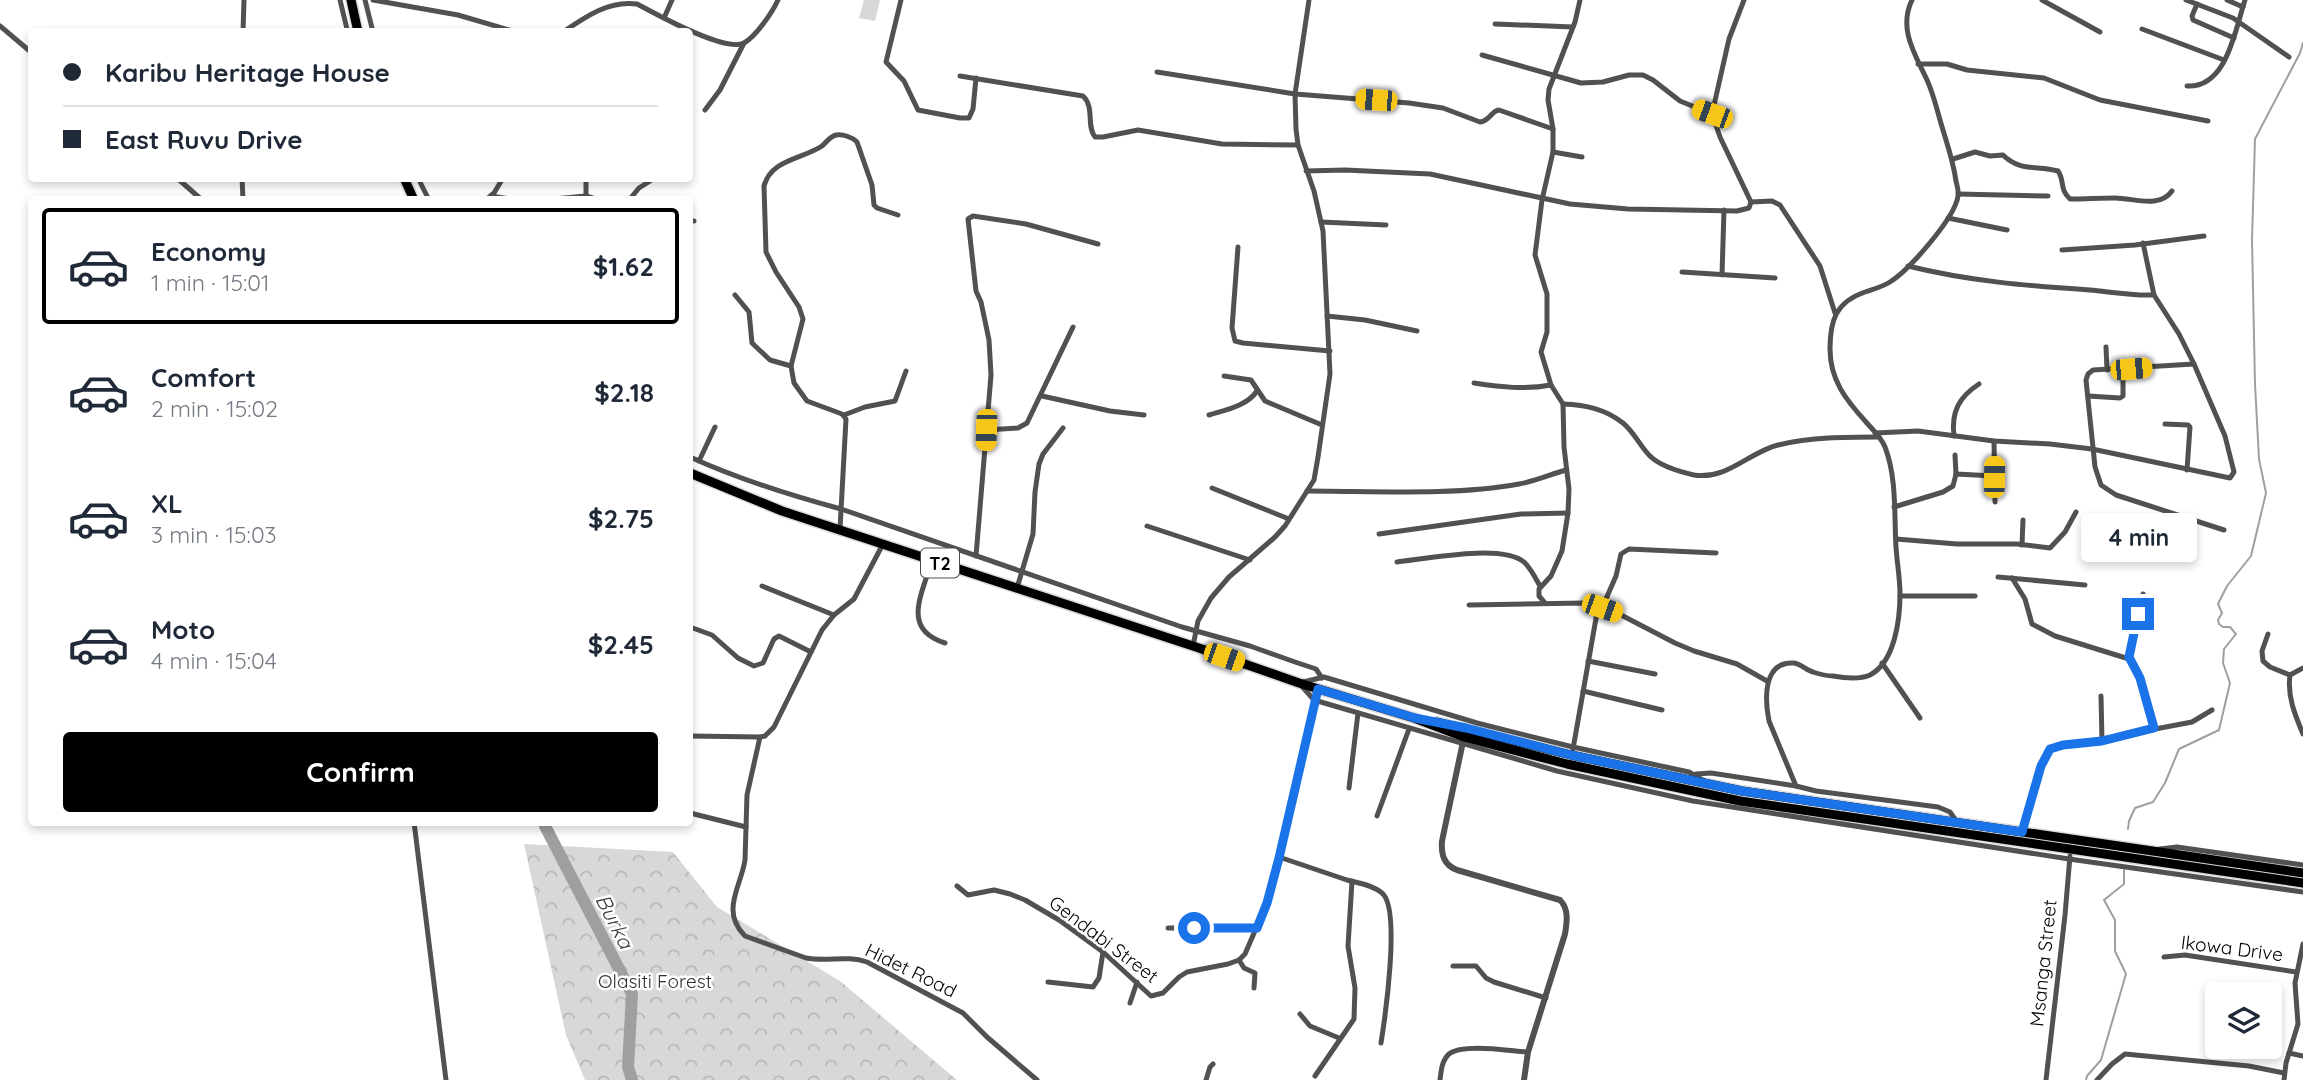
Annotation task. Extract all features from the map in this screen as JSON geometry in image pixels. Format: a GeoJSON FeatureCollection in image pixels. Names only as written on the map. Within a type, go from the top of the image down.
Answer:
{"type":"FeatureCollection","features":[{"type":"Feature","properties":{"kind":"highway"},"geometry":{"type":"LineString","coordinates":[[351,0],[357,28]]}},
{"type":"Feature","properties":{"kind":"highway","name":"T2"},"geometry":{"type":"LineString","coordinates":[[693,473],[748,498],[883,544],[1298,683],[1449,727],[1572,751],[1742,791],[2150,850],[2289,876],[2303,883]]}},
{"type":"Feature","properties":{"kind":"highway","name":"T2"},"geometry":{"type":"LineString","coordinates":[[1449,727],[1463,743],[1740,801],[2070,854],[2236,868]]}},
{"type":"Feature","properties":{"kind":"highway","name":"T2"},"geometry":{"type":"LineString","coordinates":[[2289,876],[2303,873]]}},
{"type":"Feature","properties":{"kind":"street"},"geometry":{"type":"LineString","coordinates":[[243,28],[244,0]]}},
{"type":"Feature","properties":{"kind":"street"},"geometry":{"type":"LineString","coordinates":[[340,0],[347,28]]}},
{"type":"Feature","properties":{"kind":"street"},"geometry":{"type":"LineString","coordinates":[[365,0],[372,28]]}},
{"type":"Feature","properties":{"kind":"street"},"geometry":{"type":"LineString","coordinates":[[373,0],[457,15],[502,28]]}},
{"type":"Feature","properties":{"kind":"street"},"geometry":{"type":"LineString","coordinates":[[664,18],[672,0]]}},
{"type":"Feature","properties":{"kind":"street"},"geometry":{"type":"LineString","coordinates":[[705,110],[714,101],[744,43],[768,17],[778,0]]}},
{"type":"Feature","properties":{"kind":"street"},"geometry":{"type":"LineString","coordinates":[[901,0],[886,62],[904,81],[918,110],[969,118],[973,109],[976,78]]}},
{"type":"Feature","properties":{"kind":"street"},"geometry":{"type":"LineString","coordinates":[[1193,646],[1204,609],[1218,588],[1275,537],[1314,480],[1330,374],[1330,351],[1321,222],[1314,191],[1298,145],[1295,94],[1309,0]]}},
{"type":"Feature","properties":{"kind":"street"},"geometry":{"type":"LineString","coordinates":[[1540,586],[1551,576],[1559,562],[1568,513],[1563,404],[1552,385],[1541,352],[1547,332],[1546,286],[1535,255],[1542,200],[1553,152],[1553,129],[1548,100],[1553,76],[1573,27],[1580,0]]}},
{"type":"Feature","properties":{"kind":"street"},"geometry":{"type":"LineString","coordinates":[[1306,170],[1430,174],[1542,200],[1628,209],[1744,210],[1749,208],[1751,202],[1712,114],[1729,39],[1744,0]]}},
{"type":"Feature","properties":{"kind":"street"},"geometry":{"type":"LineString","coordinates":[[1835,313],[1853,297],[1891,282],[1948,218],[1956,203],[1958,194],[1953,159],[1933,94],[1910,47],[1909,7],[1912,0]]}},
{"type":"Feature","properties":{"kind":"street"},"geometry":{"type":"LineString","coordinates":[[2042,0],[2100,32]]}},
{"type":"Feature","properties":{"kind":"street"},"geometry":{"type":"LineString","coordinates":[[2186,0],[2216,10],[2239,22],[2289,57]]}},
{"type":"Feature","properties":{"kind":"street"},"geometry":{"type":"LineString","coordinates":[[2227,0],[2243,8]]}},
{"type":"Feature","properties":{"kind":"street"},"geometry":{"type":"LineString","coordinates":[[2186,86],[2198,87],[2210,80],[2224,60],[2234,38],[2245,0]]}},
{"type":"Feature","properties":{"kind":"street"},"geometry":{"type":"LineString","coordinates":[[569,28],[589,14],[615,2],[632,3],[686,28]]}},
{"type":"Feature","properties":{"kind":"street"},"geometry":{"type":"LineString","coordinates":[[2197,4],[2193,20],[2234,38]]}},
{"type":"Feature","properties":{"kind":"street"},"geometry":{"type":"LineString","coordinates":[[669,28],[671,22]]}},
{"type":"Feature","properties":{"kind":"street"},"geometry":{"type":"LineString","coordinates":[[1495,24],[1573,27]]}},
{"type":"Feature","properties":{"kind":"street"},"geometry":{"type":"LineString","coordinates":[[0,26],[28,50]]}},
{"type":"Feature","properties":{"kind":"street"},"geometry":{"type":"LineString","coordinates":[[2142,29],[2224,60]]}},
{"type":"Feature","properties":{"kind":"street"},"geometry":{"type":"LineString","coordinates":[[693,31],[721,42],[744,43]]}},
{"type":"Feature","properties":{"kind":"street"},"geometry":{"type":"LineString","coordinates":[[1482,55],[1581,83],[1643,75],[1681,101],[1712,114]]}},
{"type":"Feature","properties":{"kind":"street"},"geometry":{"type":"LineString","coordinates":[[1918,64],[1947,65],[1967,70],[2044,78],[2106,102],[2207,121]]}},
{"type":"Feature","properties":{"kind":"street"},"geometry":{"type":"LineString","coordinates":[[1157,72],[1295,94],[1443,108],[1480,122],[1489,119],[1494,111],[1499,110],[1553,129]]}},
{"type":"Feature","properties":{"kind":"street"},"geometry":{"type":"LineString","coordinates":[[960,76],[1083,96],[1089,103],[1091,132],[1095,137],[1138,130],[1222,145],[1298,145]]}},
{"type":"Feature","properties":{"kind":"street"},"geometry":{"type":"LineString","coordinates":[[898,215],[874,205],[872,185],[856,142],[853,138],[836,135],[822,146],[775,169],[767,176],[763,193],[766,252],[799,307],[803,319],[791,366],[794,383],[803,398],[844,415],[865,407],[895,401],[906,371]]}},
{"type":"Feature","properties":{"kind":"street"},"geometry":{"type":"LineString","coordinates":[[1553,152],[1582,157]]}},
{"type":"Feature","properties":{"kind":"street"},"geometry":{"type":"LineString","coordinates":[[1953,159],[1975,152],[1990,156],[2003,155],[2011,163],[2058,171],[2062,189],[2070,199],[2151,201],[2163,199],[2172,191]]}},
{"type":"Feature","properties":{"kind":"street"},"geometry":{"type":"LineString","coordinates":[[182,182],[197,196]]}},
{"type":"Feature","properties":{"kind":"street"},"geometry":{"type":"LineString","coordinates":[[632,196],[648,182]]}},
{"type":"Feature","properties":{"kind":"street"},"geometry":{"type":"LineString","coordinates":[[1958,194],[2048,196]]}},
{"type":"Feature","properties":{"kind":"street"},"geometry":{"type":"LineString","coordinates":[[1751,202],[1772,201],[1780,205],[1820,266],[1835,313],[1830,344],[1832,369],[1847,400],[1885,448],[1891,471],[1894,507],[1900,596],[1898,625],[1893,647],[1882,663],[1870,675],[1855,678],[1821,674],[1790,663],[1775,670],[1768,681],[1766,695],[1769,721],[1796,786]]}},
{"type":"Feature","properties":{"kind":"street"},"geometry":{"type":"LineString","coordinates":[[1722,275],[1724,210]]}},
{"type":"Feature","properties":{"kind":"street"},"geometry":{"type":"LineString","coordinates":[[976,556],[991,393],[990,350],[981,302],[976,290],[968,217],[978,216],[1026,224],[1098,244]]}},
{"type":"Feature","properties":{"kind":"street"},"geometry":{"type":"LineString","coordinates":[[1948,218],[2007,230]]}},
{"type":"Feature","properties":{"kind":"street"},"geometry":{"type":"LineString","coordinates":[[1321,222],[1386,225]]}},
{"type":"Feature","properties":{"kind":"street"},"geometry":{"type":"LineString","coordinates":[[2062,250],[2204,236]]}},
{"type":"Feature","properties":{"kind":"street"},"geometry":{"type":"LineString","coordinates":[[1563,404],[1590,406],[1608,414],[1624,424],[1655,460],[1696,475],[1730,470],[1779,445],[1917,430],[1994,441],[2092,449],[2230,478],[2234,474],[2225,436],[2179,334],[2154,295],[2143,243]]}},
{"type":"Feature","properties":{"kind":"street"},"geometry":{"type":"LineString","coordinates":[[1238,247],[1232,328],[1235,341],[1243,344],[1330,351]]}},
{"type":"Feature","properties":{"kind":"street"},"geometry":{"type":"LineString","coordinates":[[1908,266],[1949,276],[1998,282],[2124,295],[2154,295]]}},
{"type":"Feature","properties":{"kind":"street"},"geometry":{"type":"LineString","coordinates":[[1682,272],[1775,278]]}},
{"type":"Feature","properties":{"kind":"street"},"geometry":{"type":"LineString","coordinates":[[735,295],[748,312],[752,343],[770,359],[791,366]]}},
{"type":"Feature","properties":{"kind":"street"},"geometry":{"type":"LineString","coordinates":[[1327,316],[1366,320],[1417,331]]}},
{"type":"Feature","properties":{"kind":"street"},"geometry":{"type":"LineString","coordinates":[[986,430],[1023,426],[1031,418],[1073,327]]}},
{"type":"Feature","properties":{"kind":"street"},"geometry":{"type":"LineString","coordinates":[[2106,347],[2107,370]]}},
{"type":"Feature","properties":{"kind":"street"},"geometry":{"type":"LineString","coordinates":[[2194,364],[2092,370],[2088,374],[2086,380],[2095,467],[2105,489],[2127,499],[2224,530]]}},
{"type":"Feature","properties":{"kind":"street"},"geometry":{"type":"LineString","coordinates":[[2088,396],[2123,396],[2123,370]]}},
{"type":"Feature","properties":{"kind":"street"},"geometry":{"type":"LineString","coordinates":[[1224,376],[1253,380],[1265,401],[1322,425]]}},
{"type":"Feature","properties":{"kind":"street"},"geometry":{"type":"LineString","coordinates":[[1475,383],[1531,389],[1552,385]]}},
{"type":"Feature","properties":{"kind":"street"},"geometry":{"type":"LineString","coordinates":[[1954,436],[1953,421],[1958,402],[1979,384]]}},
{"type":"Feature","properties":{"kind":"street"},"geometry":{"type":"LineString","coordinates":[[1209,415],[1241,405],[1250,400],[1257,391]]}},
{"type":"Feature","properties":{"kind":"street"},"geometry":{"type":"LineString","coordinates":[[1042,396],[1110,411],[1144,415]]}},
{"type":"Feature","properties":{"kind":"street"},"geometry":{"type":"LineString","coordinates":[[840,529],[846,427],[844,415]]}},
{"type":"Feature","properties":{"kind":"street"},"geometry":{"type":"LineString","coordinates":[[2165,424],[2190,427],[2187,470]]}},
{"type":"Feature","properties":{"kind":"street"},"geometry":{"type":"LineString","coordinates":[[699,461],[715,427]]}},
{"type":"Feature","properties":{"kind":"street"},"geometry":{"type":"LineString","coordinates":[[1017,588],[1033,534],[1039,464],[1043,454],[1063,428]]}},
{"type":"Feature","properties":{"kind":"street"},"geometry":{"type":"LineString","coordinates":[[1994,441],[1995,502]]}},
{"type":"Feature","properties":{"kind":"street"},"geometry":{"type":"LineString","coordinates":[[1894,507],[1953,486],[1956,474],[1955,454]]}},
{"type":"Feature","properties":{"kind":"street"},"geometry":{"type":"LineString","coordinates":[[693,458],[722,472],[786,494],[841,509],[1196,631],[1250,646],[1315,669],[1322,678]]}},
{"type":"Feature","properties":{"kind":"street"},"geometry":{"type":"LineString","coordinates":[[1307,491],[1405,491],[1503,486],[1529,482],[1566,470]]}},
{"type":"Feature","properties":{"kind":"street"},"geometry":{"type":"LineString","coordinates":[[1956,474],[1994,477]]}},
{"type":"Feature","properties":{"kind":"street"},"geometry":{"type":"LineString","coordinates":[[1212,488],[1289,520]]}},
{"type":"Feature","properties":{"kind":"street"},"geometry":{"type":"LineString","coordinates":[[1896,539],[2050,548],[2065,532],[2076,512]]}},
{"type":"Feature","properties":{"kind":"street"},"geometry":{"type":"LineString","coordinates":[[1378,534],[1521,514],[1568,513]]}},
{"type":"Feature","properties":{"kind":"street"},"geometry":{"type":"LineString","coordinates":[[2022,520],[2022,545]]}},
{"type":"Feature","properties":{"kind":"street"},"geometry":{"type":"LineString","coordinates":[[1147,526],[1250,560]]}},
{"type":"Feature","properties":{"kind":"street"},"geometry":{"type":"LineString","coordinates":[[693,736],[760,737],[774,727],[822,630],[834,615],[853,599],[883,544]]}},
{"type":"Feature","properties":{"kind":"street"},"geometry":{"type":"LineString","coordinates":[[1572,751],[1600,608],[1616,576],[1621,554],[1629,549],[1716,553]]}},
{"type":"Feature","properties":{"kind":"street"},"geometry":{"type":"LineString","coordinates":[[1397,562],[1457,554],[1508,555],[1525,563],[1540,586],[1539,596],[1545,603]]}},
{"type":"Feature","properties":{"kind":"street"},"geometry":{"type":"LineString","coordinates":[[932,560],[918,608],[918,619],[927,635],[945,643]]}},
{"type":"Feature","properties":{"kind":"street"},"geometry":{"type":"LineString","coordinates":[[1998,577],[2085,585]]}},
{"type":"Feature","properties":{"kind":"street"},"geometry":{"type":"LineString","coordinates":[[2012,578],[2025,600],[2032,624],[2055,636],[2129,659]]}},
{"type":"Feature","properties":{"kind":"street"},"geometry":{"type":"LineString","coordinates":[[762,586],[834,615]]}},
{"type":"Feature","properties":{"kind":"street"},"geometry":{"type":"LineString","coordinates":[[2143,594],[2129,659],[2140,678],[2154,728]]}},
{"type":"Feature","properties":{"kind":"street"},"geometry":{"type":"LineString","coordinates":[[1900,596],[1975,596]]}},
{"type":"Feature","properties":{"kind":"street"},"geometry":{"type":"LineString","coordinates":[[1469,605],[1571,602],[1600,608],[1651,628],[1694,651],[1747,669],[1768,681]]}},
{"type":"Feature","properties":{"kind":"street"},"geometry":{"type":"LineString","coordinates":[[693,628],[712,635],[738,658],[754,666],[763,663],[777,636],[782,636],[811,652]]}},
{"type":"Feature","properties":{"kind":"street"},"geometry":{"type":"LineString","coordinates":[[2268,634],[2262,651],[2263,660],[2270,667],[2290,675]]}},
{"type":"Feature","properties":{"kind":"street"},"geometry":{"type":"LineString","coordinates":[[1588,661],[1654,674]]}},
{"type":"Feature","properties":{"kind":"street"},"geometry":{"type":"LineString","coordinates":[[1882,663],[1920,718]]}},
{"type":"Feature","properties":{"kind":"street"},"geometry":{"type":"LineString","coordinates":[[2290,675],[2303,668]]}},
{"type":"Feature","properties":{"kind":"street"},"geometry":{"type":"LineString","coordinates":[[2290,675],[2289,696],[2303,734]]}},
{"type":"Feature","properties":{"kind":"street"},"geometry":{"type":"LineString","coordinates":[[1298,683],[1322,678],[1572,751],[1693,774],[1711,773],[1816,791],[1938,807],[1950,812],[1957,822]]}},
{"type":"Feature","properties":{"kind":"street"},"geometry":{"type":"LineString","coordinates":[[1298,683],[1314,700],[1463,743],[1442,841],[1445,862],[1453,869],[1560,900],[1564,904],[1567,916],[1565,934],[1528,1052],[1524,1080]]}},
{"type":"Feature","properties":{"kind":"street"},"geometry":{"type":"LineString","coordinates":[[1254,988],[1255,973],[1244,968],[1239,960],[1245,954],[1267,903],[1318,689]]}},
{"type":"Feature","properties":{"kind":"street"},"geometry":{"type":"LineString","coordinates":[[1583,691],[1662,710]]}},
{"type":"Feature","properties":{"kind":"street"},"geometry":{"type":"LineString","coordinates":[[2101,696],[2102,741]]}},
{"type":"Feature","properties":{"kind":"street"},"geometry":{"type":"LineString","coordinates":[[2022,832],[2041,766],[2050,749],[2192,722],[2212,710]]}},
{"type":"Feature","properties":{"kind":"street"},"geometry":{"type":"LineString","coordinates":[[1349,788],[1358,713]]}},
{"type":"Feature","properties":{"kind":"street"},"geometry":{"type":"LineString","coordinates":[[1377,816],[1409,729]]}},
{"type":"Feature","properties":{"kind":"street","name":"Hidet Road"},"geometry":{"type":"LineString","coordinates":[[760,737],[747,795],[744,869],[735,889],[733,905],[734,921],[738,930],[745,936],[806,958],[855,958],[867,962],[963,1013],[1037,1080]]}},
{"type":"Feature","properties":{"kind":"street"},"geometry":{"type":"LineString","coordinates":[[1693,774],[1707,783]]}},
{"type":"Feature","properties":{"kind":"street"},"geometry":{"type":"LineString","coordinates":[[693,814],[746,827]]}},
{"type":"Feature","properties":{"kind":"street"},"geometry":{"type":"LineString","coordinates":[[414,826],[446,1080]]}},
{"type":"Feature","properties":{"kind":"street"},"geometry":{"type":"LineString","coordinates":[[2150,850],[2177,847],[2303,865]]}},
{"type":"Feature","properties":{"kind":"street"},"geometry":{"type":"LineString","coordinates":[[2070,854],[2303,892]]}},
{"type":"Feature","properties":{"kind":"street","name":"Msanga Street"},"geometry":{"type":"LineString","coordinates":[[2046,1080],[2070,854]]}},
{"type":"Feature","properties":{"kind":"street"},"geometry":{"type":"LineString","coordinates":[[1279,858],[1367,885],[1382,893],[1389,906],[1390,970],[1381,1043]]}},
{"type":"Feature","properties":{"kind":"street"},"geometry":{"type":"LineString","coordinates":[[1315,1076],[1339,1038],[1352,1025],[1356,1000],[1348,947],[1352,881]]}},
{"type":"Feature","properties":{"kind":"street","name":"Gendabi Street"},"geometry":{"type":"LineString","coordinates":[[957,886],[968,894],[994,890],[1025,900],[1059,920],[1103,953],[1147,994],[1156,996],[1163,993],[1179,976],[1187,972],[1239,960]]}},
{"type":"Feature","properties":{"kind":"street"},"geometry":{"type":"LineString","coordinates":[[1168,928],[1257,928]]}},
{"type":"Feature","properties":{"kind":"street"},"geometry":{"type":"LineString","coordinates":[[2097,1080],[2124,1054],[2249,1066],[2284,1077],[2298,1024],[2300,1002],[2296,972],[2303,944]]}},
{"type":"Feature","properties":{"kind":"street"},"geometry":{"type":"LineString","coordinates":[[1048,982],[1093,987],[1099,978],[1103,953]]}},
{"type":"Feature","properties":{"kind":"street","name":"Ikowa Drive"},"geometry":{"type":"LineString","coordinates":[[2164,957],[2185,955],[2296,972]]}},
{"type":"Feature","properties":{"kind":"street"},"geometry":{"type":"LineString","coordinates":[[1453,966],[1474,966],[1494,982],[1546,998]]}},
{"type":"Feature","properties":{"kind":"street"},"geometry":{"type":"LineString","coordinates":[[1130,1003],[1137,982]]}},
{"type":"Feature","properties":{"kind":"street"},"geometry":{"type":"LineString","coordinates":[[1300,1014],[1310,1026],[1339,1038]]}},
{"type":"Feature","properties":{"kind":"street"},"geometry":{"type":"LineString","coordinates":[[1440,1080],[1447,1056],[1458,1051],[1473,1049],[1528,1052]]}},
{"type":"Feature","properties":{"kind":"street"},"geometry":{"type":"LineString","coordinates":[[2289,1053],[2303,1056]]}},
{"type":"Feature","properties":{"kind":"street"},"geometry":{"type":"LineString","coordinates":[[1206,1080],[1213,1064]]}},
{"type":"Feature","properties":{"kind":"green space"},"geometry":{"type":"Polygon","coordinates":[[[864,0],[880,0],[875,21],[859,18],[864,0]]]}},
{"type":"Feature","properties":{"kind":"green space","name":"Olasiti Forest"},"geometry":{"type":"Polygon","coordinates":[[[524,844],[673,852],[717,907],[840,981],[957,1080],[585,1080],[566,1035],[524,844]]]}},
{"type":"Feature","properties":{"kind":"waterway"},"geometry":{"type":"LineString","coordinates":[[2128,829],[2135,808],[2153,802],[2165,783],[2179,749],[2219,730],[2230,683],[2223,663],[2224,649],[2236,634],[2230,627],[2219,624],[2222,613],[2218,604],[2227,586],[2251,556],[2266,493],[2259,459],[2255,384],[2252,240],[2255,139],[2303,43]]}},
{"type":"Feature","properties":{"kind":"waterway","name":"Burka"},"geometry":{"type":"LineString","coordinates":[[545,826],[632,994],[628,1067],[632,1080]]}},
{"type":"Feature","properties":{"kind":"waterway"},"geometry":{"type":"LineString","coordinates":[[2086,1080],[2101,1060],[2126,974],[2115,951],[2115,920],[2104,900],[2124,884],[2124,870]]}},
{"type":"Feature","properties":{"kind":"route"},"geometry":{"type":"LineString","coordinates":[[1194,928],[1257,928],[1279,858],[1318,689],[1415,718],[1450,724],[1571,755],[1742,791],[2022,832],[2041,766],[2050,749],[2102,741],[2154,728],[2140,678],[2129,657],[2138,614]]}}]}
